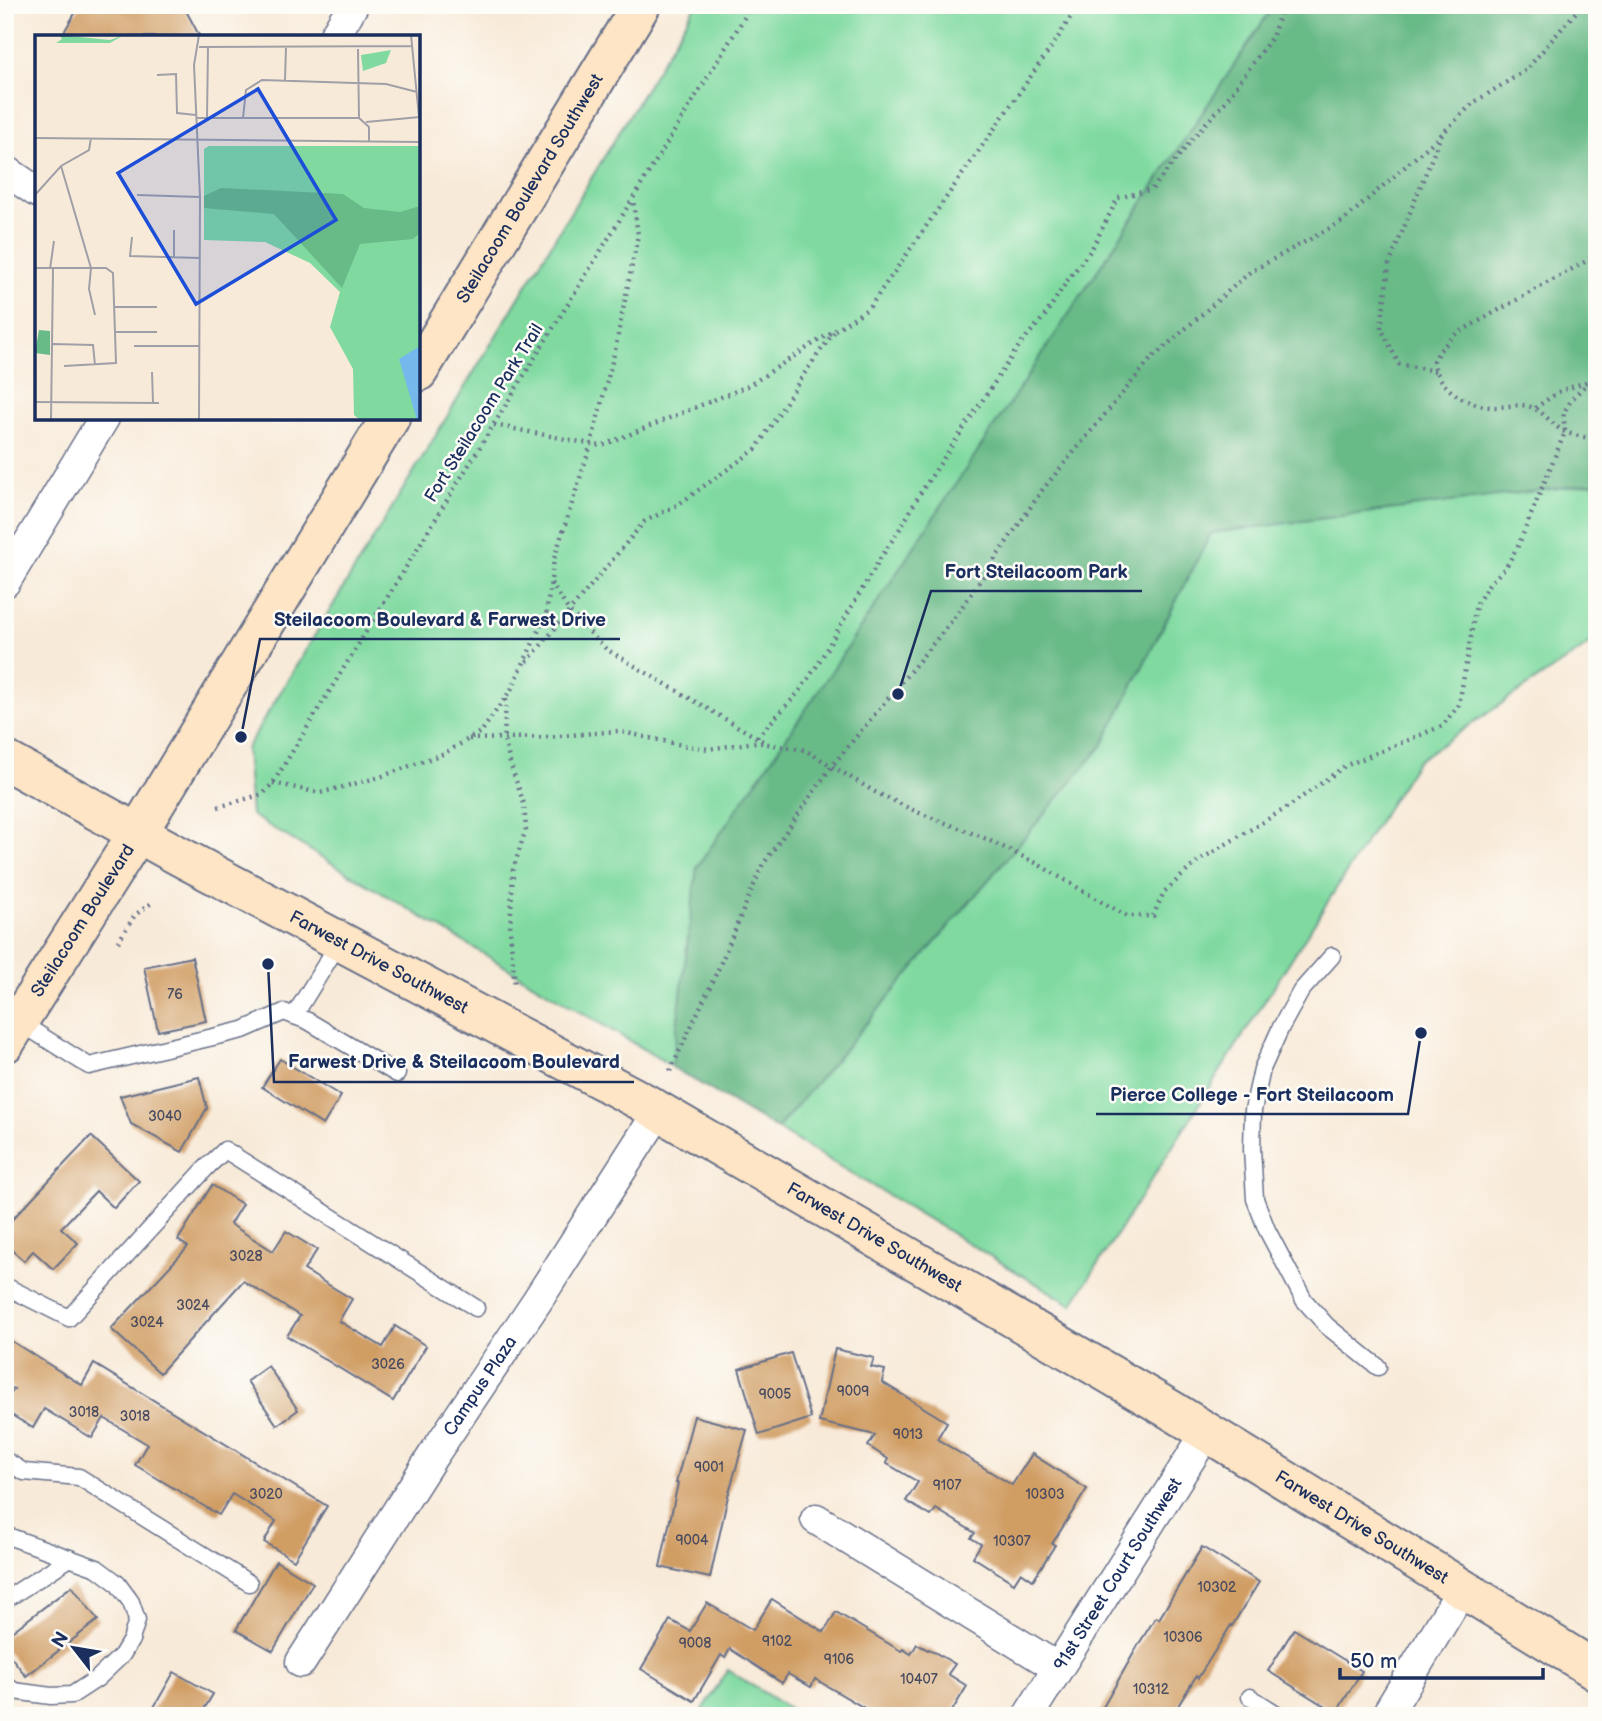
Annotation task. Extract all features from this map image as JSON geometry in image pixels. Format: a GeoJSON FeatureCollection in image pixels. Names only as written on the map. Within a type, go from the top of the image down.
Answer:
{"type":"FeatureCollection","features":[{"type":"Feature","properties":{"kind":"street"},"geometry":{"type":"LineString","coordinates":[[335,35],[353,5]]}},
{"type":"Feature","properties":{"kind":"street","name":"Steilacoom Boulevard Southwest"},"geometry":{"type":"LineString","coordinates":[[420,369],[641,5]]}},
{"type":"Feature","properties":{"kind":"street"},"geometry":{"type":"LineString","coordinates":[[5,170],[35,191]]}},
{"type":"Feature","properties":{"kind":"street"},"geometry":{"type":"LineString","coordinates":[[5,582],[103,420]]}},
{"type":"Feature","properties":{"kind":"street"},"geometry":{"type":"LineString","coordinates":[[137,834],[389,420]]}},
{"type":"Feature","properties":{"kind":"street","name":"Farwest Drive Southwest"},"geometry":{"type":"LineString","coordinates":[[5,760],[137,834],[659,1111],[1207,1432],[1597,1671]]}},
{"type":"Feature","properties":{"kind":"street","name":"Steilacoom Boulevard"},"geometry":{"type":"LineString","coordinates":[[10,1026],[137,834]]}},
{"type":"Feature","properties":{"kind":"street","name":"Campus Plaza"},"geometry":{"type":"LineString","coordinates":[[301,1662],[659,1111]]}},
{"type":"Feature","properties":{"kind":"street","name":"91st Street Court Southwest"},"geometry":{"type":"LineString","coordinates":[[1028,1716],[1207,1432]]}},
{"type":"Feature","properties":{"kind":"street"},"geometry":{"type":"LineString","coordinates":[[817,1518],[1058,1668]]}},
{"type":"Feature","properties":{"kind":"street"},"geometry":{"type":"LineString","coordinates":[[1386,1716],[1463,1588]]}},
{"type":"Feature","properties":{"kind":"lane"},"geometry":{"type":"LineString","coordinates":[[294,1016],[340,941]]}},
{"type":"Feature","properties":{"kind":"lane"},"geometry":{"type":"LineString","coordinates":[[1332,956],[1301,991],[1280,1027],[1262,1069],[1253,1110],[1255,1199],[1267,1230],[1304,1300],[1327,1326],[1378,1367]]}},
{"type":"Feature","properties":{"kind":"lane"},"geometry":{"type":"LineString","coordinates":[[10,1026],[89,1066],[243,1030],[284,1012],[308,1021],[397,1074]]}},
{"type":"Feature","properties":{"kind":"lane"},"geometry":{"type":"LineString","coordinates":[[5,1286],[69,1318],[225,1150],[476,1308]]}},
{"type":"Feature","properties":{"kind":"lane"},"geometry":{"type":"LineString","coordinates":[[5,1460],[23,1472],[79,1477],[249,1583]]}},
{"type":"Feature","properties":{"kind":"lane"},"geometry":{"type":"LineString","coordinates":[[5,1535],[97,1567],[117,1583],[131,1602],[136,1620],[131,1640],[122,1655],[98,1678],[72,1695],[51,1696],[14,1691],[5,1684]]}},
{"type":"Feature","properties":{"kind":"lane"},"geometry":{"type":"LineString","coordinates":[[5,1600],[70,1558]]}},
{"type":"Feature","properties":{"kind":"lane"},"geometry":{"type":"LineString","coordinates":[[1250,1697],[1280,1716]]}},
{"type":"Feature","properties":{"kind":"path","name":"Fort Steilacoom Park Trail"},"geometry":{"type":"LineString","coordinates":[[218,807],[263,794],[272,783],[752,5]]}},
{"type":"Feature","properties":{"kind":"path"},"geometry":{"type":"LineString","coordinates":[[494,425],[601,446],[748,386],[869,308],[1078,5]]}},
{"type":"Feature","properties":{"kind":"path"},"geometry":{"type":"LineString","coordinates":[[757,737],[799,692],[816,667],[919,495],[1021,343],[1044,317],[1091,250],[1118,198],[1152,189],[1222,106],[1272,37],[1281,11],[1287,5]]}},
{"type":"Feature","properties":{"kind":"path"},"geometry":{"type":"LineString","coordinates":[[670,1071],[717,972],[762,866],[832,766],[955,617],[1043,489],[1151,359],[1250,272],[1343,220],[1441,135],[1473,103],[1526,70],[1582,5]]}},
{"type":"Feature","properties":{"kind":"path"},"geometry":{"type":"LineString","coordinates":[[1435,371],[1398,364],[1381,328],[1389,265],[1441,135]]}},
{"type":"Feature","properties":{"kind":"path"},"geometry":{"type":"LineString","coordinates":[[272,783],[320,793],[380,777],[445,753],[482,731],[512,688],[546,615],[554,559],[591,444],[615,349],[638,235],[633,198]]}},
{"type":"Feature","properties":{"kind":"path"},"geometry":{"type":"LineString","coordinates":[[1597,255],[1456,334],[1433,361],[1435,371],[1446,388],[1465,401],[1493,407],[1519,404],[1535,408],[1565,432],[1597,440]]}},
{"type":"Feature","properties":{"kind":"path"},"geometry":{"type":"LineString","coordinates":[[522,668],[644,522],[679,505],[756,449],[836,329]]}},
{"type":"Feature","properties":{"kind":"path"},"geometry":{"type":"LineString","coordinates":[[1535,408],[1560,391],[1597,379]]}},
{"type":"Feature","properties":{"kind":"path"},"geometry":{"type":"LineString","coordinates":[[468,739],[548,737],[618,731],[708,748],[755,742],[805,750],[875,792],[917,812],[980,836],[1036,863],[1127,916],[1153,916],[1164,892],[1198,861],[1288,807],[1345,766],[1442,726],[1459,705],[1476,605],[1489,584],[1506,567],[1519,544],[1565,432],[1564,414],[1573,398],[1590,381]]}},
{"type":"Feature","properties":{"kind":"path"},"geometry":{"type":"LineString","coordinates":[[551,583],[569,611],[606,649],[768,744]]}},
{"type":"Feature","properties":{"kind":"path"},"geometry":{"type":"LineString","coordinates":[[506,696],[504,738],[524,804],[526,829],[513,870],[510,930],[515,987]]}},
{"type":"Feature","properties":{"kind":"path"},"geometry":{"type":"LineString","coordinates":[[118,942],[135,915],[154,901]]}},
{"type":"Feature","properties":{"kind":"green space"},"geometry":{"type":"Polygon","coordinates":[[[696,5],[1597,5],[1597,639],[1417,761],[1072,1305],[251,815],[246,749],[696,5]]]}},
{"type":"Feature","properties":{"kind":"green space"},"geometry":{"type":"Polygon","coordinates":[[[1274,5],[1597,5],[1597,483],[1211,533],[1102,746],[777,1129],[672,1067],[697,867],[813,699],[1274,5]]]}},
{"type":"Feature","properties":{"kind":"green space"},"geometry":{"type":"Polygon","coordinates":[[[728,1670],[801,1716],[699,1716],[728,1670]]]}},
{"type":"Feature","properties":{"kind":"building"},"geometry":{"type":"Polygon","coordinates":[[[80,5],[183,5],[199,35],[62,35],[80,5]]]}},
{"type":"Feature","properties":{"kind":"building"},"geometry":{"type":"Polygon","coordinates":[[[192,957],[206,1021],[158,1031],[144,967],[192,957]]]}},
{"type":"Feature","properties":{"kind":"building"},"geometry":{"type":"Polygon","coordinates":[[[280,1059],[341,1096],[323,1125],[262,1087],[280,1059]]]}},
{"type":"Feature","properties":{"kind":"building"},"geometry":{"type":"Polygon","coordinates":[[[199,1077],[207,1108],[182,1152],[131,1124],[120,1096],[199,1077]]]}},
{"type":"Feature","properties":{"kind":"building"},"geometry":{"type":"Polygon","coordinates":[[[91,1136],[139,1181],[114,1208],[96,1191],[61,1228],[78,1243],[53,1269],[33,1251],[24,1261],[5,1244],[5,1227],[91,1136]]]}},
{"type":"Feature","properties":{"kind":"building"},"geometry":{"type":"Polygon","coordinates":[[[212,1185],[242,1204],[230,1224],[273,1251],[286,1231],[317,1250],[304,1270],[352,1299],[339,1321],[383,1347],[395,1326],[426,1346],[393,1401],[287,1336],[300,1316],[243,1281],[160,1373],[111,1329],[188,1247],[178,1240],[212,1185]]]}},
{"type":"Feature","properties":{"kind":"building"},"geometry":{"type":"Polygon","coordinates":[[[5,1337],[82,1385],[94,1364],[327,1506],[294,1560],[264,1542],[276,1521],[232,1494],[219,1515],[135,1465],[147,1444],[104,1418],[92,1438],[44,1409],[33,1428],[5,1411],[5,1403],[14,1389],[5,1384],[5,1337]]]}},
{"type":"Feature","properties":{"kind":"building"},"geometry":{"type":"Polygon","coordinates":[[[835,1349],[874,1358],[871,1367],[885,1370],[882,1382],[947,1422],[937,1439],[1012,1485],[1032,1454],[1087,1489],[1033,1580],[1021,1572],[1014,1583],[973,1557],[981,1544],[971,1538],[975,1533],[936,1509],[931,1516],[906,1501],[918,1482],[886,1463],[888,1459],[868,1446],[875,1435],[819,1422],[835,1349]]]}},
{"type":"Feature","properties":{"kind":"building"},"geometry":{"type":"Polygon","coordinates":[[[791,1353],[811,1418],[759,1435],[739,1369],[791,1353]]]}},
{"type":"Feature","properties":{"kind":"building"},"geometry":{"type":"Polygon","coordinates":[[[268,1366],[298,1410],[277,1425],[247,1381],[268,1366]]]}},
{"type":"Feature","properties":{"kind":"building"},"geometry":{"type":"Polygon","coordinates":[[[694,1416],[747,1430],[728,1496],[710,1578],[660,1567],[676,1483],[694,1416]]]}},
{"type":"Feature","properties":{"kind":"building"},"geometry":{"type":"Polygon","coordinates":[[[1202,1547],[1259,1582],[1232,1626],[1198,1678],[1196,1676],[1172,1716],[1098,1716],[1140,1642],[1156,1617],[1159,1619],[1202,1547]]]}},
{"type":"Feature","properties":{"kind":"building"},"geometry":{"type":"Polygon","coordinates":[[[276,1561],[313,1583],[273,1651],[236,1630],[276,1561]]]}},
{"type":"Feature","properties":{"kind":"building"},"geometry":{"type":"Polygon","coordinates":[[[72,1586],[98,1620],[26,1676],[5,1649],[5,1637],[72,1586]]]}},
{"type":"Feature","properties":{"kind":"building"},"geometry":{"type":"Polygon","coordinates":[[[772,1599],[824,1632],[836,1612],[901,1651],[903,1649],[911,1654],[917,1644],[929,1649],[955,1664],[948,1674],[967,1686],[949,1716],[878,1716],[815,1679],[811,1687],[788,1674],[782,1683],[730,1649],[725,1658],[721,1655],[694,1701],[641,1669],[670,1620],[690,1631],[707,1603],[753,1630],[772,1599]]]}},
{"type":"Feature","properties":{"kind":"building"},"geometry":{"type":"Polygon","coordinates":[[[1294,1629],[1362,1671],[1336,1713],[1268,1671],[1294,1629]]]}},
{"type":"Feature","properties":{"kind":"building"},"geometry":{"type":"Polygon","coordinates":[[[174,1672],[213,1694],[200,1716],[149,1716],[174,1672]]]}},
{"type":"Feature","properties":{"kind":"place","name":"Fort Steilacoom Park"},"geometry":{"type":"Point","coordinates":[898,694]}},
{"type":"Feature","properties":{"kind":"place","name":"Steilacoom Boulevard & Farwest Drive"},"geometry":{"type":"Point","coordinates":[241,737]}},
{"type":"Feature","properties":{"kind":"place","name":"Farwest Drive & Steilacoom Boulevard"},"geometry":{"type":"Point","coordinates":[268,964]}},
{"type":"Feature","properties":{"kind":"place","name":"Pierce College - Fort Steilacoom"},"geometry":{"type":"Point","coordinates":[1421,1033]}}]}
